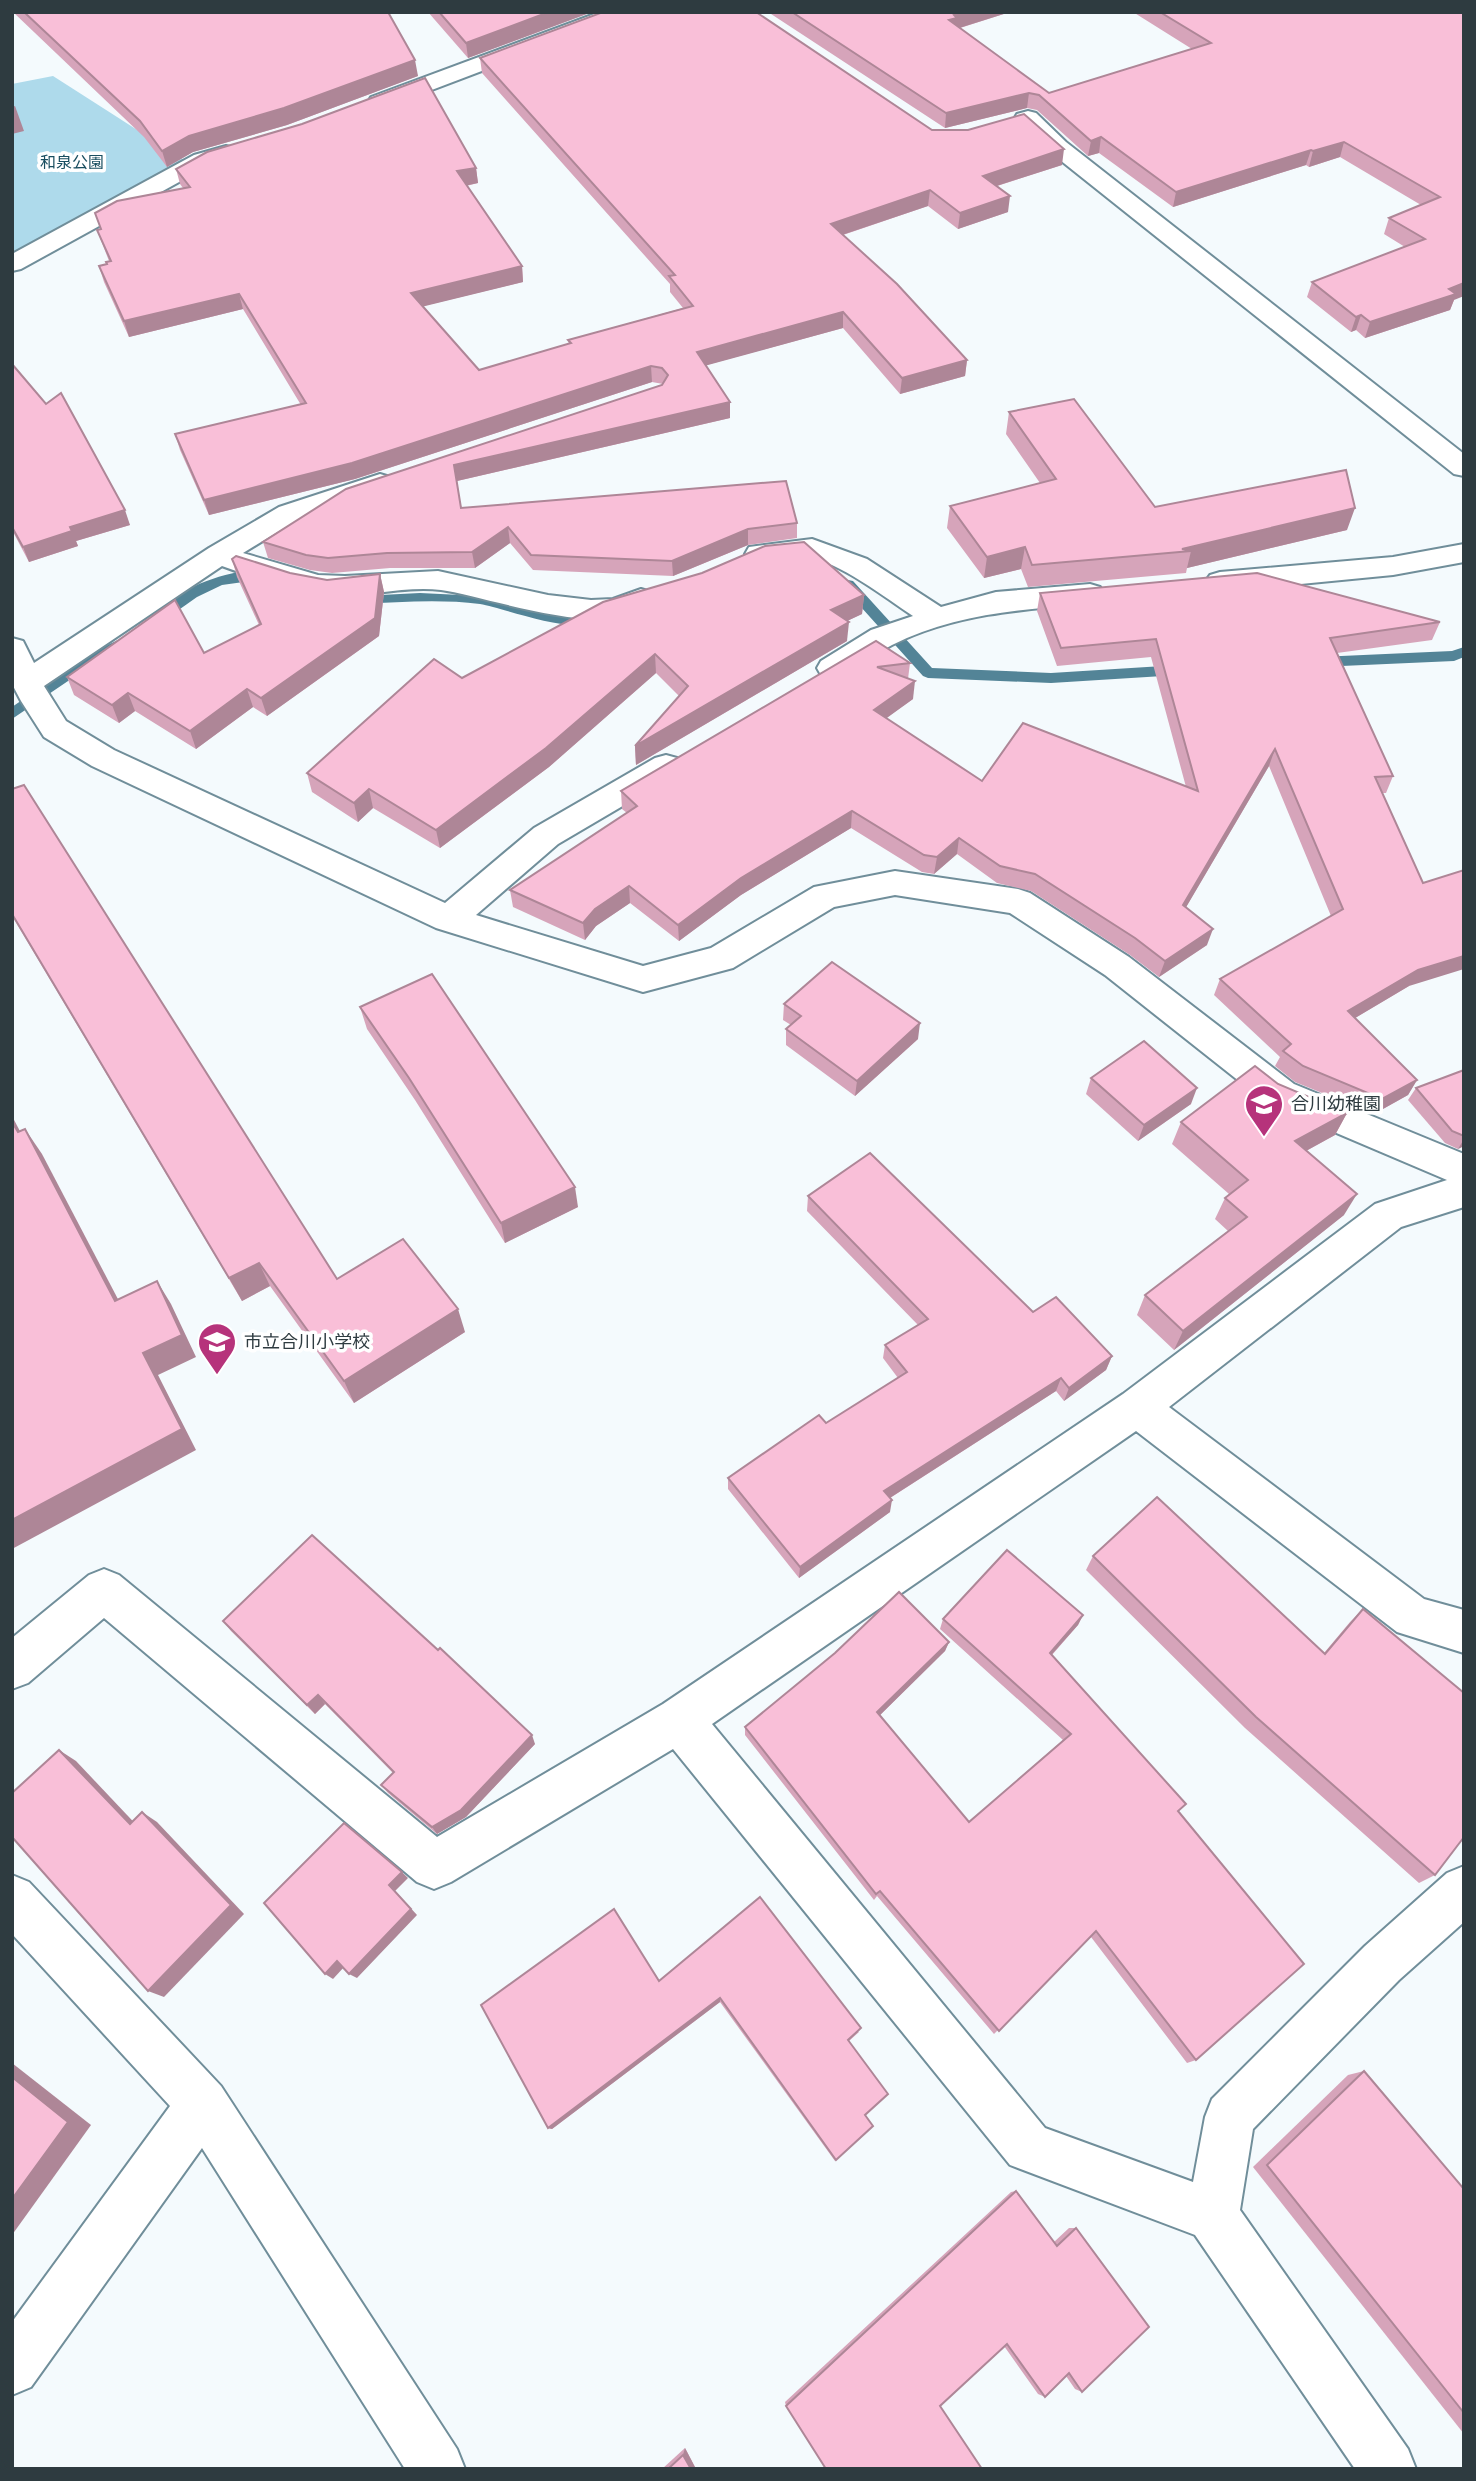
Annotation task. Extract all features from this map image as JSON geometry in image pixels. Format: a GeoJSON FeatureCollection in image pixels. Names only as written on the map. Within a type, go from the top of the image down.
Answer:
{"type":"FeatureCollection","features":[{"type":"Feature","properties":{"kind":"street"},"geometry":{"type":"LineString","coordinates":[[361,108],[589,17],[620,12]]}},
{"type":"Feature","properties":{"kind":"street"},"geometry":{"type":"LineString","coordinates":[[1001,125],[1028,118],[1058,147],[1464,468]]}},
{"type":"Feature","properties":{"kind":"street"},"geometry":{"type":"LineString","coordinates":[[12,264],[202,160],[249,146]]}},
{"type":"Feature","properties":{"kind":"street"},"geometry":{"type":"LineString","coordinates":[[35,697],[219,555],[289,513],[406,474]]}},
{"type":"Feature","properties":{"kind":"street"},"geometry":{"type":"LineString","coordinates":[[737,564],[759,554],[812,548],[857,566],[937,618]]}},
{"type":"Feature","properties":{"kind":"street"},"geometry":{"type":"LineString","coordinates":[[1194,584],[1394,566],[1464,553]]}},
{"type":"Feature","properties":{"kind":"street"},"geometry":{"type":"LineString","coordinates":[[219,555],[332,586],[390,580],[437,580],[470,584],[571,608],[611,609],[668,590]]}},
{"type":"Feature","properties":{"kind":"street"},"geometry":{"type":"LineString","coordinates":[[808,683],[882,637],[937,618],[996,602],[1114,592]]}},
{"type":"Feature","properties":{"kind":"street"},"geometry":{"type":"LineString","coordinates":[[12,648],[35,697],[55,729],[103,758],[448,919],[643,979],[721,959],[826,896],[895,883],[1018,902],[1117,966],[1281,1094],[1464,1171]]}},
{"type":"Feature","properties":{"kind":"street"},"geometry":{"type":"LineString","coordinates":[[448,919],[546,836],[688,753]]}},
{"type":"Feature","properties":{"kind":"street"},"geometry":{"type":"LineString","coordinates":[[12,1667],[104,1590],[434,1866],[679,1720],[1137,1407],[1388,1215],[1464,1191]]}},
{"type":"Feature","properties":{"kind":"street"},"geometry":{"type":"LineString","coordinates":[[1137,1407],[1412,1618],[1464,1632]]}},
{"type":"Feature","properties":{"kind":"street"},"geometry":{"type":"LineString","coordinates":[[679,1720],[1028,2147],[1213,2216],[1388,2469]]}},
{"type":"Feature","properties":{"kind":"street"},"geometry":{"type":"LineString","coordinates":[[1213,2216],[1230,2117],[1382,1963],[1464,1890]]}},
{"type":"Feature","properties":{"kind":"street"},"geometry":{"type":"LineString","coordinates":[[12,1899],[203,2104],[437,2469]]}},
{"type":"Feature","properties":{"kind":"street"},"geometry":{"type":"LineString","coordinates":[[12,2368],[203,2104]]}},
{"type":"Feature","properties":{"kind":"green space","name":"和泉公園"},"geometry":{"type":"Polygon","coordinates":[[[53,76],[192,165],[12,264],[12,84],[53,76]]]}},
{"type":"Feature","properties":{"kind":"building"},"geometry":{"type":"Polygon","coordinates":[[[24,12],[388,12],[415,60],[284,108],[189,136],[162,151],[140,121],[24,12]]]}},
{"type":"Feature","properties":{"kind":"building"},"geometry":{"type":"Polygon","coordinates":[[[439,12],[549,12],[466,43],[439,12]]]}},
{"type":"Feature","properties":{"kind":"building"},"geometry":{"type":"Polygon","coordinates":[[[603,12],[756,12],[932,130],[968,130],[1024,114],[1064,149],[983,176],[1010,196],[960,213],[930,190],[831,224],[897,284],[967,360],[902,378],[843,312],[697,352],[730,402],[454,465],[461,508],[786,481],[797,523],[748,529],[672,561],[531,555],[508,527],[472,552],[387,553],[328,558],[306,555],[263,542],[346,489],[662,385],[668,375],[662,368],[651,366],[352,463],[204,500],[175,434],[306,403],[239,294],[124,321],[99,266],[111,261],[97,230],[101,229],[95,213],[117,201],[190,187],[176,169],[207,152],[302,124],[425,78],[476,168],[457,171],[522,266],[411,293],[479,370],[571,343],[568,340],[693,306],[669,276],[675,275],[480,58],[603,12]]]}},
{"type":"Feature","properties":{"kind":"building"},"geometry":{"type":"Polygon","coordinates":[[[792,12],[963,12],[954,15],[957,18],[949,20],[1049,93],[1211,43],[1160,12],[1464,12],[1464,283],[1449,289],[1456,294],[1370,322],[1361,315],[1356,317],[1312,282],[1425,239],[1389,218],[1440,197],[1344,142],[1176,192],[1101,137],[1091,141],[1039,95],[1029,93],[946,113],[792,12]]]}},
{"type":"Feature","properties":{"kind":"building"},"geometry":{"type":"Polygon","coordinates":[[[12,364],[46,404],[61,393],[125,510],[70,527],[72,531],[23,547],[12,527],[12,364]]]}},
{"type":"Feature","properties":{"kind":"building"},"geometry":{"type":"Polygon","coordinates":[[[1074,399],[1155,507],[1346,470],[1355,508],[1182,549],[1191,551],[1032,565],[1025,547],[987,557],[950,506],[1056,479],[1009,412],[1074,399]]]}},
{"type":"Feature","properties":{"kind":"building"},"geometry":{"type":"Polygon","coordinates":[[[804,542],[864,595],[831,610],[849,622],[635,746],[688,686],[655,654],[546,748],[436,830],[369,789],[354,803],[307,773],[434,659],[462,678],[603,602],[702,573],[765,546],[804,542]]]}},
{"type":"Feature","properties":{"kind":"building"},"geometry":{"type":"Polygon","coordinates":[[[236,556],[290,573],[327,580],[380,574],[375,618],[261,698],[247,689],[190,731],[128,693],[112,705],[67,677],[175,600],[204,653],[261,624],[232,559],[236,556]]]}},
{"type":"Feature","properties":{"kind":"building"},"geometry":{"type":"Polygon","coordinates":[[[1257,573],[1440,622],[1330,638],[1393,776],[1375,777],[1423,883],[1464,870],[1464,956],[1418,970],[1348,1011],[1417,1080],[1382,1099],[1303,1066],[1283,1051],[1291,1044],[1220,979],[1343,909],[1275,749],[1183,905],[1213,929],[1165,961],[1135,938],[1035,874],[1000,866],[959,838],[937,857],[924,855],[852,811],[741,878],[678,925],[629,886],[595,909],[583,923],[510,890],[637,806],[621,791],[876,641],[910,663],[877,667],[915,681],[874,710],[982,781],[1023,723],[1198,791],[1156,639],[1061,648],[1040,593],[1257,573]]]}},
{"type":"Feature","properties":{"kind":"building"},"geometry":{"type":"Polygon","coordinates":[[[24,785],[337,1279],[403,1239],[458,1309],[344,1381],[259,1263],[229,1278],[12,914],[12,789],[24,785]]]}},
{"type":"Feature","properties":{"kind":"building"},"geometry":{"type":"Polygon","coordinates":[[[832,962],[920,1023],[857,1081],[786,1029],[801,1016],[784,1004],[832,962]]]}},
{"type":"Feature","properties":{"kind":"building"},"geometry":{"type":"Polygon","coordinates":[[[432,974],[575,1187],[501,1223],[409,1078],[360,1007],[432,974]]]}},
{"type":"Feature","properties":{"kind":"building"},"geometry":{"type":"Polygon","coordinates":[[[1144,1041],[1197,1088],[1144,1125],[1091,1078],[1144,1041]]]}},
{"type":"Feature","properties":{"kind":"building"},"geometry":{"type":"Polygon","coordinates":[[[1255,1066],[1278,1084],[1347,1113],[1295,1141],[1357,1194],[1183,1331],[1145,1295],[1247,1217],[1225,1198],[1248,1180],[1181,1122],[1255,1066]]]}},
{"type":"Feature","properties":{"kind":"building"},"geometry":{"type":"Polygon","coordinates":[[[1464,1070],[1464,1136],[1452,1131],[1416,1088],[1464,1070]]]}},
{"type":"Feature","properties":{"kind":"building"},"geometry":{"type":"Polygon","coordinates":[[[12,1122],[18,1132],[25,1129],[115,1301],[157,1281],[182,1335],[143,1353],[182,1429],[12,1520],[12,1122]]]}},
{"type":"Feature","properties":{"kind":"building"},"geometry":{"type":"Polygon","coordinates":[[[870,1153],[1033,1312],[1056,1297],[1112,1356],[1069,1388],[1061,1378],[884,1491],[892,1500],[800,1567],[728,1478],[819,1415],[826,1423],[907,1372],[885,1345],[928,1319],[808,1196],[870,1153]]]}},
{"type":"Feature","properties":{"kind":"building"},"geometry":{"type":"Polygon","coordinates":[[[1157,1497],[1325,1654],[1363,1609],[1464,1693],[1464,1837],[1435,1875],[1256,1717],[1093,1556],[1157,1497]]]}},
{"type":"Feature","properties":{"kind":"building"},"geometry":{"type":"Polygon","coordinates":[[[312,1535],[438,1650],[440,1648],[532,1735],[461,1810],[432,1827],[381,1785],[394,1772],[318,1695],[307,1705],[223,1621],[312,1535]]]}},
{"type":"Feature","properties":{"kind":"building"},"geometry":{"type":"Polygon","coordinates":[[[1007,1550],[1083,1615],[1050,1653],[1186,1804],[1178,1811],[1304,1964],[1196,2060],[1096,1931],[999,2031],[880,1891],[876,1894],[745,1727],[835,1653],[899,1592],[949,1642],[877,1712],[969,1822],[1071,1734],[943,1619],[1007,1550]]]}},
{"type":"Feature","properties":{"kind":"building"},"geometry":{"type":"Polygon","coordinates":[[[59,1750],[130,1824],[142,1812],[231,1905],[148,1991],[12,1837],[12,1793],[59,1750]]]}},
{"type":"Feature","properties":{"kind":"building"},"geometry":{"type":"Polygon","coordinates":[[[344,1823],[402,1872],[389,1885],[411,1909],[349,1974],[337,1961],[325,1974],[264,1903],[344,1823]]]}},
{"type":"Feature","properties":{"kind":"building"},"geometry":{"type":"Polygon","coordinates":[[[760,1897],[861,2028],[848,2040],[888,2094],[865,2115],[873,2126],[836,2160],[720,1998],[548,2128],[481,2005],[614,1909],[659,1981],[760,1897]]]}},
{"type":"Feature","properties":{"kind":"building"},"geometry":{"type":"Polygon","coordinates":[[[1364,2071],[1464,2189],[1464,2413],[1267,2165],[1364,2071]]]}},
{"type":"Feature","properties":{"kind":"building"},"geometry":{"type":"Polygon","coordinates":[[[12,2077],[68,2122],[12,2199],[12,2077]]]}},
{"type":"Feature","properties":{"kind":"building"},"geometry":{"type":"Polygon","coordinates":[[[1016,2191],[1057,2246],[1076,2228],[1149,2327],[1082,2392],[1069,2373],[1045,2397],[1007,2344],[940,2406],[982,2469],[826,2469],[786,2406],[1016,2191]]]}},
{"type":"Feature","properties":{"kind":"building"},"geometry":{"type":"Polygon","coordinates":[[[683,2455],[691,2469],[668,2469],[683,2455]]]}},
{"type":"Feature","properties":{"kind":"waterway"},"geometry":{"type":"LineString","coordinates":[[158,618],[205,587],[231,578],[258,576]]}},
{"type":"Feature","properties":{"kind":"waterway"},"geometry":{"type":"LineString","coordinates":[[848,584],[928,673],[1051,678],[1179,670]]}},
{"type":"Feature","properties":{"kind":"waterway"},"geometry":{"type":"LineString","coordinates":[[361,600],[420,597],[481,600],[551,619],[593,619]]}},
{"type":"Feature","properties":{"kind":"waterway"},"geometry":{"type":"LineString","coordinates":[[12,714],[94,657],[118,645]]}},
{"type":"Feature","properties":{"kind":"waterway"},"geometry":{"type":"LineString","coordinates":[[1319,662],[1454,656],[1464,652]]}},
{"type":"Feature","properties":{"kind":"place","name":"合川幼稚園"},"geometry":{"type":"Point","coordinates":[1264,1138]}},
{"type":"Feature","properties":{"kind":"place","name":"市立合川小学校"},"geometry":{"type":"Point","coordinates":[217,1376]}}]}
